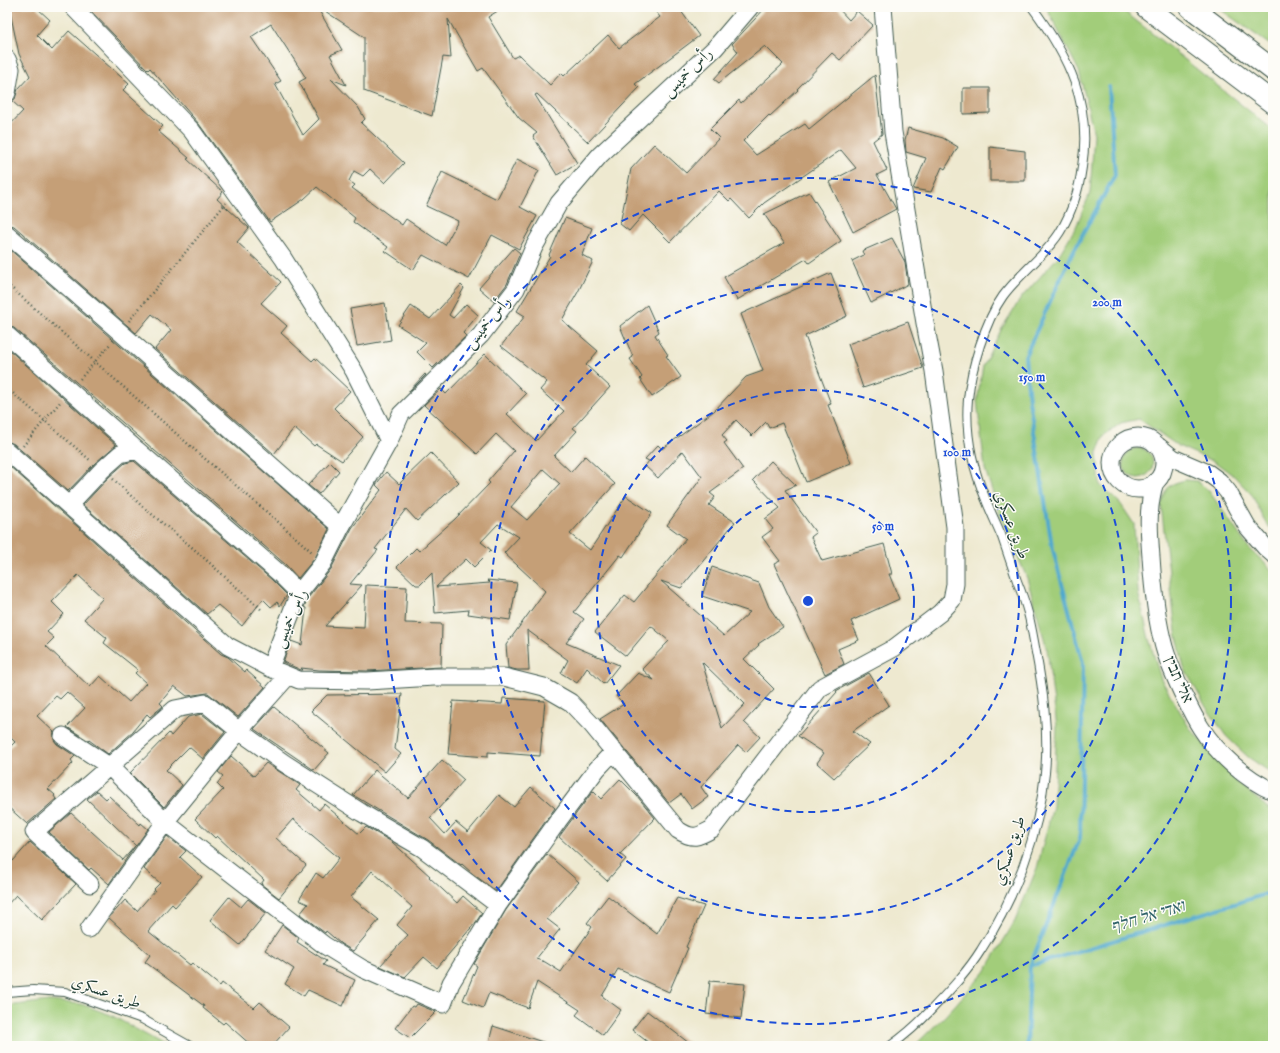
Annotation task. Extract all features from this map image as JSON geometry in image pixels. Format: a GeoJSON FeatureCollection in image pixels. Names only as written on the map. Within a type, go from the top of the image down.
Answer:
{"type":"FeatureCollection","features":[{"type":"Feature","properties":{"kind":"street"},"geometry":{"type":"LineString","coordinates":[[73,7],[192,131],[283,258],[354,371],[389,441]]}},
{"type":"Feature","properties":{"kind":"street","name":"رأس خميس"},"geometry":{"type":"LineString","coordinates":[[270,668],[299,594],[323,563],[341,526],[389,441],[401,414],[480,335],[516,289],[534,247],[559,203],[600,155],[715,48],[750,7]]}},
{"type":"Feature","properties":{"kind":"street"},"geometry":{"type":"LineString","coordinates":[[7,451],[228,646],[270,668],[299,680],[367,681],[434,677],[504,677],[544,686],[570,702],[592,725],[678,830],[687,836],[700,836],[712,830],[820,688],[894,648],[940,613],[952,600],[955,584],[955,527],[934,371],[893,132],[883,7]]}},
{"type":"Feature","properties":{"kind":"street"},"geometry":{"type":"LineString","coordinates":[[1146,7],[1273,103]]}},
{"type":"Feature","properties":{"kind":"street"},"geometry":{"type":"LineString","coordinates":[[1190,7],[1273,70]]}},
{"type":"Feature","properties":{"kind":"street"},"geometry":{"type":"LineString","coordinates":[[7,59],[11,68],[7,94]]}},
{"type":"Feature","properties":{"kind":"street"},"geometry":{"type":"LineString","coordinates":[[7,234],[341,526]]}},
{"type":"Feature","properties":{"kind":"street"},"geometry":{"type":"LineString","coordinates":[[7,335],[279,574],[299,594]]}},
{"type":"Feature","properties":{"kind":"street"},"geometry":{"type":"LineString","coordinates":[[1193,466],[1176,467],[1168,470],[1148,487],[1139,489],[1130,488],[1122,484],[1113,471],[1112,463],[1113,455],[1123,442],[1134,438],[1146,439],[1174,458],[1193,466],[1208,473],[1219,481],[1228,492],[1248,526],[1261,543],[1273,554]]}},
{"type":"Feature","properties":{"kind":"street"},"geometry":{"type":"LineString","coordinates":[[1154,443],[1160,449],[1163,457],[1163,466],[1158,478]]}},
{"type":"Feature","properties":{"kind":"street"},"geometry":{"type":"LineString","coordinates":[[69,505],[102,470],[120,454],[137,450]]}},
{"type":"Feature","properties":{"kind":"street","name":"אלי תבין"},"geometry":{"type":"LineString","coordinates":[[1158,478],[1151,494],[1149,535],[1153,591],[1163,642],[1173,672],[1201,728],[1229,762],[1273,791]]}},
{"type":"Feature","properties":{"kind":"street","name":"אלי תבין"},"geometry":{"type":"LineString","coordinates":[[1122,484],[1136,499],[1143,514],[1149,535]]}},
{"type":"Feature","properties":{"kind":"street"},"geometry":{"type":"LineString","coordinates":[[89,929],[165,822],[240,731],[288,676]]}},
{"type":"Feature","properties":{"kind":"street"},"geometry":{"type":"LineString","coordinates":[[90,884],[34,832],[175,709],[205,703],[284,763],[362,813],[422,848],[498,905]]}},
{"type":"Feature","properties":{"kind":"street"},"geometry":{"type":"LineString","coordinates":[[63,736],[109,766],[165,822],[324,945],[363,969],[443,1004],[451,983],[498,905],[558,820],[597,769],[614,751]]}},
{"type":"Feature","properties":{"kind":"lane","name":"طريق عسكري"},"geometry":{"type":"LineString","coordinates":[[890,1046],[900,1040],[944,997],[980,951],[996,925],[1010,898],[1033,835],[1045,774],[1046,716],[1028,612],[1002,538],[984,498],[973,461],[968,432],[967,402],[971,376],[989,322],[1002,297],[1059,234],[1073,207],[1080,181],[1085,148],[1084,117],[1077,86],[1048,28],[1032,7]]}},
{"type":"Feature","properties":{"kind":"lane","name":"طريق عسكري"},"geometry":{"type":"LineString","coordinates":[[7,992],[33,990],[65,992],[142,1019],[190,1046]]}},
{"type":"Feature","properties":{"kind":"path"},"geometry":{"type":"LineString","coordinates":[[7,284],[323,563]]}},
{"type":"Feature","properties":{"kind":"path"},"geometry":{"type":"LineString","coordinates":[[7,388],[107,473],[143,507],[194,549],[263,611]]}},
{"type":"Feature","properties":{"kind":"green space"},"geometry":{"type":"Polygon","coordinates":[[[1046,7],[1119,7],[1273,130],[1273,533],[1252,495],[1234,476],[1215,462],[1178,446],[1139,419],[1121,423],[1103,436],[1097,453],[1100,485],[1120,503],[1134,524],[1138,592],[1149,639],[1161,679],[1189,727],[1238,783],[1268,808],[1273,809],[1273,1046],[914,1046],[946,1015],[985,972],[1015,921],[1037,868],[1053,806],[1057,727],[1047,649],[1027,578],[1001,518],[985,469],[977,401],[983,366],[1002,328],[1021,298],[1057,258],[1076,227],[1090,193],[1094,134],[1079,71],[1046,7]]]}},
{"type":"Feature","properties":{"kind":"green space"},"geometry":{"type":"Polygon","coordinates":[[[1217,7],[1273,7],[1273,47],[1217,7]]]}},
{"type":"Feature","properties":{"kind":"green space"},"geometry":{"type":"Polygon","coordinates":[[[1138,448],[1149,452],[1153,463],[1149,474],[1138,478],[1127,474],[1123,463],[1127,452],[1138,448]]]}},
{"type":"Feature","properties":{"kind":"green space"},"geometry":{"type":"Polygon","coordinates":[[[1186,480],[1197,481],[1209,491],[1248,547],[1273,571],[1273,774],[1248,757],[1226,736],[1206,707],[1184,668],[1176,632],[1161,505],[1164,494],[1171,485],[1186,480]]]}},
{"type":"Feature","properties":{"kind":"green space"},"geometry":{"type":"Polygon","coordinates":[[[49,1001],[81,1004],[111,1015],[166,1046],[7,1046],[7,1006],[49,1001]]]}},
{"type":"Feature","properties":{"kind":"building"},"geometry":{"type":"Polygon","coordinates":[[[9,7],[36,7],[50,20],[37,35],[52,50],[69,31],[129,84],[123,90],[163,126],[158,131],[189,158],[187,159],[223,192],[217,199],[249,228],[237,242],[281,282],[261,303],[287,326],[281,333],[312,361],[315,358],[350,391],[334,408],[363,437],[342,461],[316,444],[314,446],[294,428],[274,454],[155,349],[171,330],[152,314],[136,333],[14,226],[7,224],[7,128],[23,111],[12,101],[15,99],[18,89],[30,76],[19,54],[9,7]]]}},
{"type":"Feature","properties":{"kind":"building"},"geometry":{"type":"Polygon","coordinates":[[[87,7],[317,7],[342,50],[330,55],[346,85],[331,79],[358,107],[365,119],[361,123],[404,163],[385,183],[370,169],[363,176],[354,171],[349,181],[355,185],[352,188],[402,225],[406,219],[445,245],[458,221],[426,206],[442,172],[497,199],[517,159],[539,170],[520,207],[537,216],[519,249],[492,235],[469,279],[423,255],[413,270],[385,251],[388,247],[353,222],[355,218],[317,187],[304,199],[270,222],[199,124],[150,68],[148,70],[87,7]],[[271,24],[251,37],[281,81],[275,84],[303,135],[319,119],[299,82],[306,78],[271,24]]]}},
{"type":"Feature","properties":{"kind":"building"},"geometry":{"type":"Polygon","coordinates":[[[319,7],[504,7],[488,17],[513,58],[519,55],[550,85],[561,73],[564,76],[608,35],[619,48],[660,17],[652,7],[678,7],[699,36],[635,84],[639,88],[588,142],[537,94],[535,95],[577,163],[557,175],[533,136],[537,133],[519,118],[483,68],[478,71],[448,19],[451,58],[443,57],[432,116],[364,91],[364,37],[319,7]]]}},
{"type":"Feature","properties":{"kind":"building"},"geometry":{"type":"Polygon","coordinates":[[[766,7],[837,7],[849,20],[857,11],[873,25],[840,60],[832,53],[797,89],[798,90],[770,116],[769,115],[743,141],[756,155],[805,124],[809,129],[875,75],[882,134],[873,141],[887,170],[877,175],[896,209],[853,232],[829,182],[856,168],[841,150],[764,203],[749,218],[731,199],[729,201],[719,191],[670,242],[643,215],[629,231],[620,224],[631,169],[654,144],[686,173],[719,138],[710,129],[739,100],[741,103],[783,64],[765,46],[719,83],[714,79],[738,52],[732,44],[766,7]]]}},
{"type":"Feature","properties":{"kind":"building"},"geometry":{"type":"Polygon","coordinates":[[[963,88],[990,88],[990,113],[963,114],[963,88]]]}},
{"type":"Feature","properties":{"kind":"building"},"geometry":{"type":"Polygon","coordinates":[[[908,128],[943,138],[958,147],[945,169],[942,167],[931,192],[913,189],[926,158],[906,152],[905,140],[908,128]]]}},
{"type":"Feature","properties":{"kind":"building"},"geometry":{"type":"Polygon","coordinates":[[[990,147],[1025,151],[1025,181],[990,181],[990,147]]]}},
{"type":"Feature","properties":{"kind":"building"},"geometry":{"type":"Polygon","coordinates":[[[809,192],[841,241],[809,263],[806,259],[737,300],[724,277],[784,243],[764,214],[809,192]]]}},
{"type":"Feature","properties":{"kind":"building"},"geometry":{"type":"Polygon","coordinates":[[[565,218],[592,228],[582,255],[593,261],[562,320],[598,351],[586,365],[610,387],[573,428],[577,431],[554,456],[571,472],[585,456],[615,484],[570,534],[590,550],[626,496],[652,513],[623,557],[620,555],[574,612],[584,619],[566,643],[619,665],[604,684],[587,668],[577,683],[561,673],[568,660],[527,630],[529,670],[508,668],[506,645],[545,591],[504,553],[519,537],[498,524],[481,542],[491,550],[474,567],[466,559],[436,587],[490,583],[487,580],[517,583],[510,620],[468,614],[469,610],[435,613],[432,573],[420,585],[416,585],[397,567],[416,548],[419,551],[455,519],[490,483],[488,481],[514,451],[496,434],[477,454],[424,405],[441,389],[446,394],[485,354],[526,394],[507,414],[536,441],[564,411],[540,390],[547,382],[501,346],[525,316],[517,311],[550,256],[549,255],[565,218]],[[543,469],[511,507],[527,520],[560,484],[543,469]]]}},
{"type":"Feature","properties":{"kind":"building"},"geometry":{"type":"Polygon","coordinates":[[[892,238],[905,262],[908,284],[871,303],[852,261],[864,255],[862,251],[892,238]]]}},
{"type":"Feature","properties":{"kind":"building"},"geometry":{"type":"Polygon","coordinates":[[[7,247],[329,529],[315,558],[298,578],[286,565],[14,328],[7,325],[7,247]]]}},
{"type":"Feature","properties":{"kind":"building"},"geometry":{"type":"Polygon","coordinates":[[[514,248],[520,253],[507,284],[494,301],[479,288],[514,248]]]}},
{"type":"Feature","properties":{"kind":"building"},"geometry":{"type":"Polygon","coordinates":[[[831,273],[847,316],[805,336],[831,404],[828,405],[851,463],[806,482],[782,423],[769,428],[766,422],[752,436],[736,420],[722,435],[727,441],[724,443],[743,469],[710,493],[715,497],[709,505],[735,522],[681,588],[661,581],[724,636],[750,612],[702,596],[712,567],[759,583],[769,607],[783,627],[758,644],[759,645],[744,659],[774,689],[744,722],[760,737],[746,752],[738,745],[701,787],[708,797],[692,809],[681,794],[669,803],[600,719],[624,704],[616,696],[638,673],[654,680],[642,669],[669,641],[651,626],[626,656],[595,632],[625,595],[634,602],[686,539],[667,525],[702,477],[683,451],[658,478],[645,466],[649,461],[645,459],[658,445],[662,449],[714,411],[746,377],[763,371],[741,314],[831,273]],[[702,662],[722,728],[745,704],[702,662]]]}},
{"type":"Feature","properties":{"kind":"building"},"geometry":{"type":"Polygon","coordinates":[[[461,285],[464,288],[449,315],[453,318],[466,304],[478,315],[463,333],[466,336],[433,368],[417,352],[426,343],[398,325],[411,306],[430,319],[461,285]]]}},
{"type":"Feature","properties":{"kind":"building"},"geometry":{"type":"Polygon","coordinates":[[[385,303],[391,340],[357,346],[350,309],[385,303]]]}},
{"type":"Feature","properties":{"kind":"building"},"geometry":{"type":"Polygon","coordinates":[[[647,305],[659,332],[655,335],[668,355],[666,356],[681,377],[652,397],[640,379],[642,377],[630,359],[633,357],[620,326],[647,305]]]}},
{"type":"Feature","properties":{"kind":"building"},"geometry":{"type":"Polygon","coordinates":[[[908,322],[923,368],[863,388],[848,344],[908,322]]]}},
{"type":"Feature","properties":{"kind":"building"},"geometry":{"type":"Polygon","coordinates":[[[7,348],[116,445],[95,463],[68,491],[14,444],[7,441],[7,348]]]}},
{"type":"Feature","properties":{"kind":"building"},"geometry":{"type":"Polygon","coordinates":[[[425,374],[426,375],[409,392],[409,391],[425,374]]]}},
{"type":"Feature","properties":{"kind":"building"},"geometry":{"type":"Polygon","coordinates":[[[431,453],[459,482],[417,521],[406,509],[375,549],[378,550],[350,584],[362,585],[325,626],[364,628],[366,585],[407,587],[405,623],[442,624],[441,667],[367,671],[301,668],[303,670],[301,670],[283,662],[291,641],[302,645],[306,608],[304,607],[308,598],[331,569],[352,528],[381,490],[376,485],[378,482],[386,472],[399,484],[431,453]]]}},
{"type":"Feature","properties":{"kind":"building"},"geometry":{"type":"Polygon","coordinates":[[[134,461],[272,580],[287,595],[280,606],[277,602],[271,607],[263,599],[242,626],[218,605],[207,614],[83,505],[109,477],[125,463],[134,461]]]}},
{"type":"Feature","properties":{"kind":"building"},"geometry":{"type":"Polygon","coordinates":[[[771,461],[796,485],[785,490],[816,533],[811,537],[822,561],[884,544],[892,574],[889,574],[899,599],[851,621],[859,640],[838,649],[844,664],[825,674],[774,564],[780,561],[762,537],[773,529],[765,519],[780,508],[753,480],[771,461]]]}},
{"type":"Feature","properties":{"kind":"building"},"geometry":{"type":"Polygon","coordinates":[[[330,462],[339,471],[319,494],[308,485],[330,462]]]}},
{"type":"Feature","properties":{"kind":"building"},"geometry":{"type":"Polygon","coordinates":[[[7,464],[221,654],[228,657],[245,672],[246,670],[265,687],[238,717],[208,693],[187,696],[174,686],[160,703],[163,706],[150,717],[147,714],[134,731],[108,754],[89,740],[67,727],[85,708],[67,692],[60,699],[56,696],[37,716],[54,732],[54,740],[57,744],[75,756],[71,760],[73,763],[48,789],[55,795],[54,796],[56,799],[27,824],[7,806],[7,750],[15,742],[7,734],[7,464]],[[78,575],[52,602],[64,614],[47,632],[54,638],[46,646],[90,687],[100,676],[129,702],[146,683],[135,673],[138,670],[104,643],[107,638],[84,619],[103,598],[78,575]]]}},
{"type":"Feature","properties":{"kind":"building"},"geometry":{"type":"Polygon","coordinates":[[[869,673],[889,705],[853,731],[870,744],[834,778],[817,763],[824,753],[798,736],[837,692],[836,691],[869,673]]]}},
{"type":"Feature","properties":{"kind":"building"},"geometry":{"type":"Polygon","coordinates":[[[402,694],[395,749],[401,754],[385,772],[311,711],[327,695],[402,694]]]}},
{"type":"Feature","properties":{"kind":"building"},"geometry":{"type":"Polygon","coordinates":[[[503,698],[545,701],[540,756],[488,752],[488,757],[448,754],[453,701],[502,704],[503,698]]]}},
{"type":"Feature","properties":{"kind":"building"},"geometry":{"type":"Polygon","coordinates":[[[274,707],[329,753],[314,770],[254,729],[274,707]]]}},
{"type":"Feature","properties":{"kind":"building"},"geometry":{"type":"Polygon","coordinates":[[[202,714],[225,732],[203,759],[189,747],[166,770],[182,785],[164,807],[130,773],[169,733],[171,736],[188,717],[202,714]]]}},
{"type":"Feature","properties":{"kind":"building"},"geometry":{"type":"Polygon","coordinates":[[[231,756],[254,776],[266,763],[300,785],[296,790],[319,810],[324,804],[359,834],[366,827],[392,842],[430,876],[429,877],[457,903],[463,896],[482,913],[437,968],[424,957],[405,977],[380,966],[408,935],[397,925],[412,907],[372,871],[351,897],[379,920],[353,951],[341,944],[326,931],[325,933],[300,914],[308,904],[299,900],[316,873],[323,878],[339,858],[293,819],[276,838],[306,865],[279,898],[261,884],[264,880],[217,836],[215,838],[195,819],[223,790],[217,784],[223,776],[218,772],[231,756]]]}},
{"type":"Feature","properties":{"kind":"building"},"geometry":{"type":"Polygon","coordinates":[[[442,760],[464,780],[430,818],[445,834],[456,822],[468,832],[499,795],[514,807],[531,787],[555,808],[496,891],[428,840],[353,795],[375,770],[408,798],[442,760]]]}},
{"type":"Feature","properties":{"kind":"building"},"geometry":{"type":"Polygon","coordinates":[[[620,779],[637,796],[655,818],[620,854],[626,859],[607,881],[559,837],[593,791],[601,799],[620,779]]]}},
{"type":"Feature","properties":{"kind":"building"},"geometry":{"type":"Polygon","coordinates":[[[97,791],[106,799],[109,796],[140,825],[141,823],[148,829],[136,846],[87,799],[97,791]]]}},
{"type":"Feature","properties":{"kind":"building"},"geometry":{"type":"Polygon","coordinates":[[[71,813],[123,860],[135,846],[109,884],[91,868],[89,870],[49,832],[71,813]]]}},
{"type":"Feature","properties":{"kind":"building"},"geometry":{"type":"Polygon","coordinates":[[[167,836],[186,851],[180,857],[202,877],[175,907],[172,904],[148,931],[190,965],[192,963],[220,986],[222,983],[254,1008],[260,1002],[289,1027],[272,1046],[252,1046],[225,1022],[223,1024],[203,1008],[204,1006],[145,962],[150,955],[109,918],[125,900],[137,911],[160,883],[144,869],[167,836]]]}},
{"type":"Feature","properties":{"kind":"building"},"geometry":{"type":"Polygon","coordinates":[[[30,842],[76,884],[42,920],[16,895],[7,905],[7,855],[13,861],[30,842]]]}},
{"type":"Feature","properties":{"kind":"building"},"geometry":{"type":"Polygon","coordinates":[[[547,854],[579,882],[547,919],[560,929],[536,959],[545,962],[561,972],[592,927],[587,923],[608,896],[657,934],[677,898],[704,906],[686,947],[688,948],[669,992],[618,969],[602,996],[621,1010],[603,1035],[576,1015],[580,1010],[537,982],[528,1008],[489,993],[483,1008],[463,1000],[477,966],[474,964],[506,910],[547,854]]]}},
{"type":"Feature","properties":{"kind":"building"},"geometry":{"type":"Polygon","coordinates":[[[229,897],[241,907],[248,899],[266,913],[240,945],[210,920],[229,897]]]}},
{"type":"Feature","properties":{"kind":"building"},"geometry":{"type":"Polygon","coordinates":[[[282,925],[299,938],[297,942],[326,961],[323,965],[355,980],[343,1006],[308,990],[304,996],[285,984],[294,969],[265,950],[282,925]]]}},
{"type":"Feature","properties":{"kind":"building"},"geometry":{"type":"Polygon","coordinates":[[[710,981],[745,984],[741,1018],[706,1014],[710,981]]]}},
{"type":"Feature","properties":{"kind":"building"},"geometry":{"type":"Polygon","coordinates":[[[417,1004],[436,1012],[410,1038],[395,1028],[412,1006],[415,1007],[417,1004]]]}},
{"type":"Feature","properties":{"kind":"building"},"geometry":{"type":"Polygon","coordinates":[[[647,1011],[693,1046],[653,1046],[632,1030],[647,1011]]]}},
{"type":"Feature","properties":{"kind":"building"},"geometry":{"type":"Polygon","coordinates":[[[493,1026],[549,1044],[549,1046],[488,1046],[493,1026]]]}},
{"type":"Feature","properties":{"kind":"waterway"},"geometry":{"type":"LineString","coordinates":[[1027,1046],[1030,966],[1080,838],[1083,663],[1052,546],[1029,400],[1025,356],[1072,254],[1115,175],[1109,87]]}},
{"type":"Feature","properties":{"kind":"waterway","name":"ואדי אל חלף"},"geometry":{"type":"LineString","coordinates":[[1030,966],[1273,892]]}}]}
